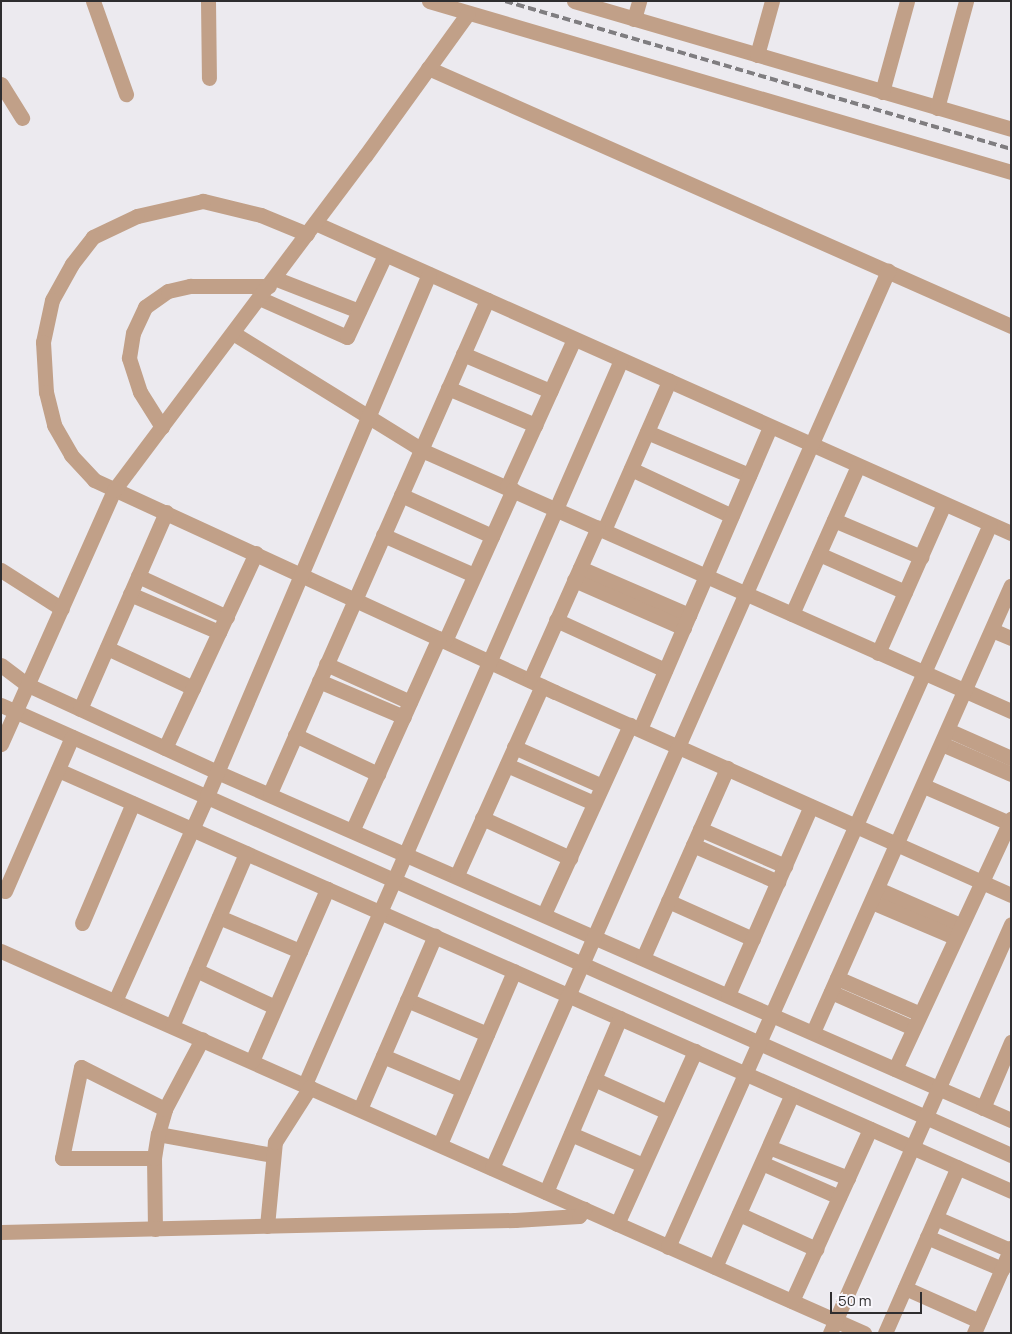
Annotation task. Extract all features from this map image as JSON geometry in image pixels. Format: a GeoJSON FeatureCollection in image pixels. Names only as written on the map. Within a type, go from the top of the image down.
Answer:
{"type":"FeatureCollection","features":[{"type":"Feature","properties":{"kind":"street"},"geometry":{"type":"LineString","coordinates":[[93,1],[126,94]]}},
{"type":"Feature","properties":{"kind":"street"},"geometry":{"type":"LineString","coordinates":[[208,1],[209,78]]}},
{"type":"Feature","properties":{"kind":"street"},"geometry":{"type":"LineString","coordinates":[[429,1],[1011,172]]}},
{"type":"Feature","properties":{"kind":"street"},"geometry":{"type":"LineString","coordinates":[[574,1],[1011,130]]}},
{"type":"Feature","properties":{"kind":"street"},"geometry":{"type":"LineString","coordinates":[[634,19],[639,1]]}},
{"type":"Feature","properties":{"kind":"street"},"geometry":{"type":"LineString","coordinates":[[757,55],[772,1]]}},
{"type":"Feature","properties":{"kind":"street"},"geometry":{"type":"LineString","coordinates":[[882,92],[907,1]]}},
{"type":"Feature","properties":{"kind":"street"},"geometry":{"type":"LineString","coordinates":[[937,108],[966,1]]}},
{"type":"Feature","properties":{"kind":"street"},"geometry":{"type":"LineString","coordinates":[[1,744],[114,490],[311,229],[468,13]]}},
{"type":"Feature","properties":{"kind":"street"},"geometry":{"type":"LineString","coordinates":[[428,68],[1011,326]]}},
{"type":"Feature","properties":{"kind":"street"},"geometry":{"type":"LineString","coordinates":[[1,84],[22,118]]}},
{"type":"Feature","properties":{"kind":"street"},"geometry":{"type":"LineString","coordinates":[[1011,534],[385,255],[261,214],[203,201],[137,216],[94,237],[72,264],[52,300],[43,342],[46,392],[54,425],[71,455],[94,480],[536,683],[1011,895]]}},
{"type":"Feature","properties":{"kind":"street"},"geometry":{"type":"LineString","coordinates":[[267,287],[347,337],[385,255]]}},
{"type":"Feature","properties":{"kind":"street"},"geometry":{"type":"LineString","coordinates":[[492,1168],[581,962],[888,271]]}},
{"type":"Feature","properties":{"kind":"street"},"geometry":{"type":"LineString","coordinates":[[115,1001],[207,796],[429,274]]}},
{"type":"Feature","properties":{"kind":"street"},"geometry":{"type":"LineString","coordinates":[[162,427],[140,392],[129,358],[133,333],[145,307],[168,291],[190,286],[267,287],[359,312]]}},
{"type":"Feature","properties":{"kind":"street"},"geometry":{"type":"LineString","coordinates":[[270,792],[487,300]]}},
{"type":"Feature","properties":{"kind":"street"},"geometry":{"type":"LineString","coordinates":[[233,333],[421,449],[1011,712]]}},
{"type":"Feature","properties":{"kind":"street"},"geometry":{"type":"LineString","coordinates":[[353,829],[410,702],[492,536],[535,425],[574,339]]}},
{"type":"Feature","properties":{"kind":"street"},"geometry":{"type":"LineString","coordinates":[[463,354],[550,391]]}},
{"type":"Feature","properties":{"kind":"street"},"geometry":{"type":"LineString","coordinates":[[267,1226],[272,1155],[276,1142],[307,1086],[394,879],[621,360]]}},
{"type":"Feature","properties":{"kind":"street"},"geometry":{"type":"LineString","coordinates":[[456,875],[514,747],[556,620],[577,574],[631,469],[669,381]]}},
{"type":"Feature","properties":{"kind":"street"},"geometry":{"type":"LineString","coordinates":[[448,388],[535,425]]}},
{"type":"Feature","properties":{"kind":"street"},"geometry":{"type":"LineString","coordinates":[[544,914],[602,786],[665,670],[770,427]]}},
{"type":"Feature","properties":{"kind":"street"},"geometry":{"type":"LineString","coordinates":[[647,432],[749,476]]}},
{"type":"Feature","properties":{"kind":"street"},"geometry":{"type":"LineString","coordinates":[[792,614],[858,466]]}},
{"type":"Feature","properties":{"kind":"street"},"geometry":{"type":"LineString","coordinates":[[631,469],[732,516]]}},
{"type":"Feature","properties":{"kind":"street"},"geometry":{"type":"LineString","coordinates":[[401,495],[492,536]]}},
{"type":"Feature","properties":{"kind":"street"},"geometry":{"type":"LineString","coordinates":[[878,653],[944,504]]}},
{"type":"Feature","properties":{"kind":"street"},"geometry":{"type":"LineString","coordinates":[[80,709],[166,512]]}},
{"type":"Feature","properties":{"kind":"street"},"geometry":{"type":"LineString","coordinates":[[834,520],[921,557]]}},
{"type":"Feature","properties":{"kind":"street"},"geometry":{"type":"LineString","coordinates":[[668,1247],[770,1014],[990,524]]}},
{"type":"Feature","properties":{"kind":"street"},"geometry":{"type":"LineString","coordinates":[[383,536],[474,575]]}},
{"type":"Feature","properties":{"kind":"street"},"geometry":{"type":"LineString","coordinates":[[165,748],[256,554]]}},
{"type":"Feature","properties":{"kind":"street"},"geometry":{"type":"LineString","coordinates":[[819,554],[905,592]]}},
{"type":"Feature","properties":{"kind":"street"},"geometry":{"type":"LineString","coordinates":[[1,570],[62,609]]}},
{"type":"Feature","properties":{"kind":"street"},"geometry":{"type":"LineString","coordinates":[[577,574],[686,622]]}},
{"type":"Feature","properties":{"kind":"street"},"geometry":{"type":"LineString","coordinates":[[138,576],[227,617]]}},
{"type":"Feature","properties":{"kind":"street"},"geometry":{"type":"LineString","coordinates":[[813,1032],[898,845],[1010,590]]}},
{"type":"Feature","properties":{"kind":"street"},"geometry":{"type":"LineString","coordinates":[[130,594],[220,632]]}},
{"type":"Feature","properties":{"kind":"street"},"geometry":{"type":"LineString","coordinates":[[556,620],[665,670]]}},
{"type":"Feature","properties":{"kind":"street"},"geometry":{"type":"LineString","coordinates":[[992,630],[1011,638]]}},
{"type":"Feature","properties":{"kind":"street"},"geometry":{"type":"LineString","coordinates":[[107,648],[193,688]]}},
{"type":"Feature","properties":{"kind":"street"},"geometry":{"type":"LineString","coordinates":[[326,664],[410,702]]}},
{"type":"Feature","properties":{"kind":"street"},"geometry":{"type":"LineString","coordinates":[[1,665],[28,685],[217,772],[270,792],[1011,1120]]}},
{"type":"Feature","properties":{"kind":"street"},"geometry":{"type":"LineString","coordinates":[[319,681],[404,717]]}},
{"type":"Feature","properties":{"kind":"street"},"geometry":{"type":"LineString","coordinates":[[1,705],[1011,1155]]}},
{"type":"Feature","properties":{"kind":"street"},"geometry":{"type":"LineString","coordinates":[[295,734],[378,774]]}},
{"type":"Feature","properties":{"kind":"street"},"geometry":{"type":"LineString","coordinates":[[5,891],[72,737]]}},
{"type":"Feature","properties":{"kind":"street"},"geometry":{"type":"LineString","coordinates":[[945,737],[1011,758]]}},
{"type":"Feature","properties":{"kind":"street"},"geometry":{"type":"LineString","coordinates":[[945,737],[1011,774]]}},
{"type":"Feature","properties":{"kind":"street"},"geometry":{"type":"LineString","coordinates":[[514,747],[602,786]]}},
{"type":"Feature","properties":{"kind":"street"},"geometry":{"type":"LineString","coordinates":[[506,765],[594,803]]}},
{"type":"Feature","properties":{"kind":"street"},"geometry":{"type":"LineString","coordinates":[[643,958],[727,768]]}},
{"type":"Feature","properties":{"kind":"street"},"geometry":{"type":"LineString","coordinates":[[58,770],[1011,1191]]}},
{"type":"Feature","properties":{"kind":"street"},"geometry":{"type":"LineString","coordinates":[[895,1070],[957,931],[983,883],[1010,821],[924,786]]}},
{"type":"Feature","properties":{"kind":"street"},"geometry":{"type":"LineString","coordinates":[[82,923],[133,803]]}},
{"type":"Feature","properties":{"kind":"street"},"geometry":{"type":"LineString","coordinates":[[728,995],[811,806]]}},
{"type":"Feature","properties":{"kind":"street"},"geometry":{"type":"LineString","coordinates":[[482,818],[570,858]]}},
{"type":"Feature","properties":{"kind":"street"},"geometry":{"type":"LineString","coordinates":[[700,829],[785,866]]}},
{"type":"Feature","properties":{"kind":"street"},"geometry":{"type":"LineString","coordinates":[[693,845],[778,882]]}},
{"type":"Feature","properties":{"kind":"street"},"geometry":{"type":"LineString","coordinates":[[172,1026],[246,853]]}},
{"type":"Feature","properties":{"kind":"street"},"geometry":{"type":"LineString","coordinates":[[252,1061],[327,889]]}},
{"type":"Feature","properties":{"kind":"street"},"geometry":{"type":"LineString","coordinates":[[875,896],[957,931]]}},
{"type":"Feature","properties":{"kind":"street"},"geometry":{"type":"LineString","coordinates":[[668,901],[753,939]]}},
{"type":"Feature","properties":{"kind":"street"},"geometry":{"type":"LineString","coordinates":[[219,917],[300,951]]}},
{"type":"Feature","properties":{"kind":"street"},"geometry":{"type":"LineString","coordinates":[[833,1326],[1011,924]]}},
{"type":"Feature","properties":{"kind":"street"},"geometry":{"type":"LineString","coordinates":[[360,1109],[435,936]]}},
{"type":"Feature","properties":{"kind":"street"},"geometry":{"type":"LineString","coordinates":[[1,952],[252,1061],[792,1301],[833,1326],[864,1333]]}},
{"type":"Feature","properties":{"kind":"street"},"geometry":{"type":"LineString","coordinates":[[196,970],[275,1007]]}},
{"type":"Feature","properties":{"kind":"street"},"geometry":{"type":"LineString","coordinates":[[440,1144],[514,971]]}},
{"type":"Feature","properties":{"kind":"street"},"geometry":{"type":"LineString","coordinates":[[838,978],[920,1014]]}},
{"type":"Feature","properties":{"kind":"street"},"geometry":{"type":"LineString","coordinates":[[831,992],[913,1028]]}},
{"type":"Feature","properties":{"kind":"street"},"geometry":{"type":"LineString","coordinates":[[407,1000],[487,1034]]}},
{"type":"Feature","properties":{"kind":"street"},"geometry":{"type":"LineString","coordinates":[[546,1192],[620,1018]]}},
{"type":"Feature","properties":{"kind":"street"},"geometry":{"type":"LineString","coordinates":[[155,1229],[154,1158],[158,1134],[165,1109],[202,1039]]}},
{"type":"Feature","properties":{"kind":"street"},"geometry":{"type":"LineString","coordinates":[[617,1224],[695,1051]]}},
{"type":"Feature","properties":{"kind":"street"},"geometry":{"type":"LineString","coordinates":[[383,1056],[463,1090]]}},
{"type":"Feature","properties":{"kind":"street"},"geometry":{"type":"LineString","coordinates":[[983,1108],[1008,1057]]}},
{"type":"Feature","properties":{"kind":"street"},"geometry":{"type":"LineString","coordinates":[[154,1158],[62,1158],[81,1067],[165,1109]]}},
{"type":"Feature","properties":{"kind":"street"},"geometry":{"type":"LineString","coordinates":[[594,1079],[667,1112]]}},
{"type":"Feature","properties":{"kind":"street"},"geometry":{"type":"LineString","coordinates":[[715,1267],[792,1094]]}},
{"type":"Feature","properties":{"kind":"street"},"geometry":{"type":"LineString","coordinates":[[792,1301],[870,1129]]}},
{"type":"Feature","properties":{"kind":"street"},"geometry":{"type":"LineString","coordinates":[[158,1134],[272,1155]]}},
{"type":"Feature","properties":{"kind":"street"},"geometry":{"type":"LineString","coordinates":[[571,1134],[643,1165]]}},
{"type":"Feature","properties":{"kind":"street"},"geometry":{"type":"LineString","coordinates":[[769,1146],[848,1178]]}},
{"type":"Feature","properties":{"kind":"street"},"geometry":{"type":"LineString","coordinates":[[762,1163],[839,1197]]}},
{"type":"Feature","properties":{"kind":"street"},"geometry":{"type":"LineString","coordinates":[[885,1333],[958,1167]]}},
{"type":"Feature","properties":{"kind":"street"},"geometry":{"type":"LineString","coordinates":[[1,1232],[514,1220],[579,1216],[584,1209]]}},
{"type":"Feature","properties":{"kind":"street"},"geometry":{"type":"LineString","coordinates":[[738,1214],[816,1249]]}},
{"type":"Feature","properties":{"kind":"street"},"geometry":{"type":"LineString","coordinates":[[905,1288],[976,1327],[1010,1249],[936,1218]]}},
{"type":"Feature","properties":{"kind":"street"},"geometry":{"type":"LineString","coordinates":[[927,1237],[1002,1269]]}},
{"type":"Feature","properties":{"kind":"railway"},"geometry":{"type":"LineString","coordinates":[[505,1],[1011,149]]}}]}
